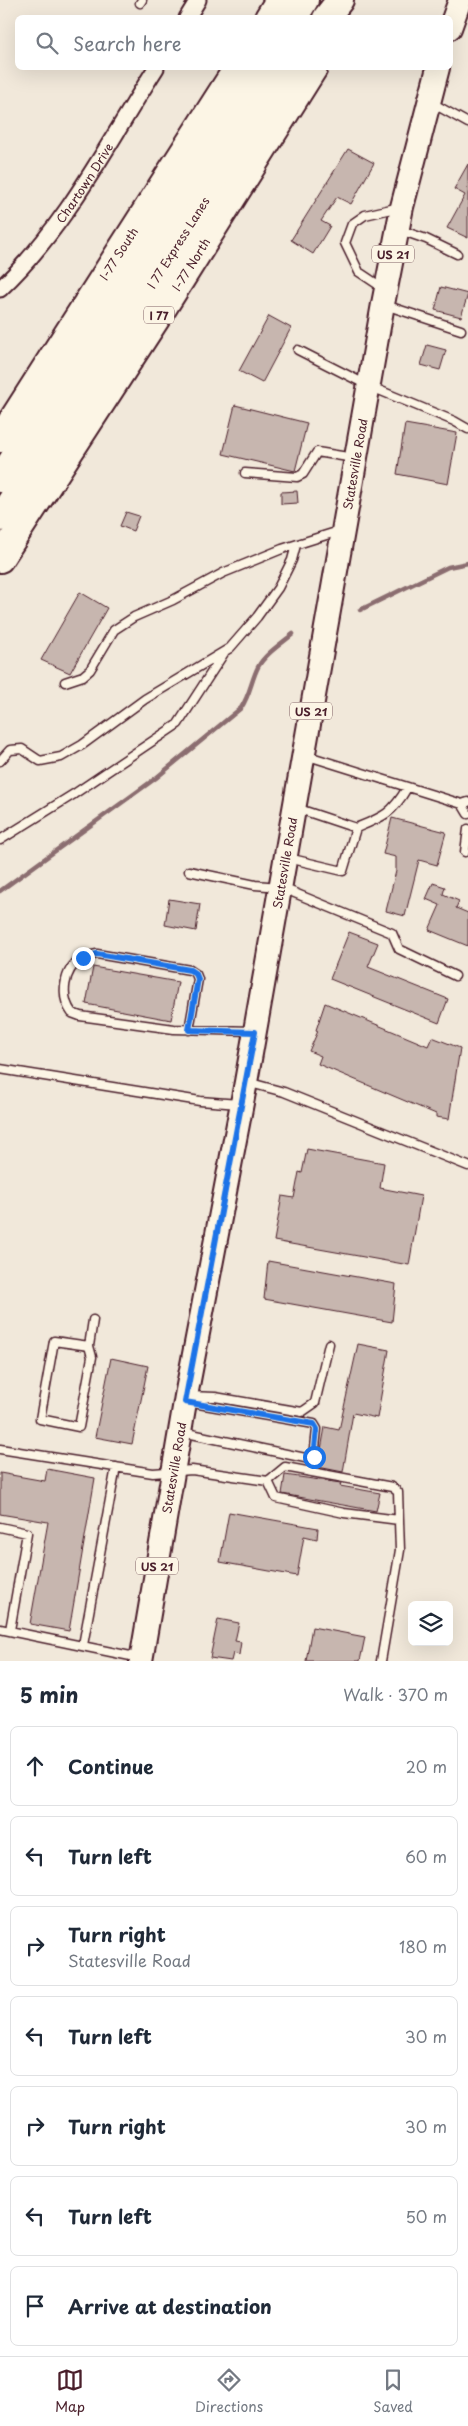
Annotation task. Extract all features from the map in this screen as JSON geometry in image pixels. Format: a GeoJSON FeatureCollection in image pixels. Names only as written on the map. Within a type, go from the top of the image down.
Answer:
{"type":"FeatureCollection","features":[{"type":"Feature","properties":{"kind":"highway"},"geometry":{"type":"LineString","coordinates":[[270,15],[278,0]]}},
{"type":"Feature","properties":{"kind":"highway"},"geometry":{"type":"LineString","coordinates":[[296,15],[305,0]]}},
{"type":"Feature","properties":{"kind":"highway"},"geometry":{"type":"LineString","coordinates":[[321,15],[330,0]]}},
{"type":"Feature","properties":{"kind":"highway"},"geometry":{"type":"LineString","coordinates":[[328,15],[340,0]]}},
{"type":"Feature","properties":{"kind":"highway"},"geometry":{"type":"LineString","coordinates":[[347,15],[356,0]]}},
{"type":"Feature","properties":{"kind":"highway","name":"I-77 South"},"geometry":{"type":"LineString","coordinates":[[3,436],[236,70]]}},
{"type":"Feature","properties":{"kind":"highway","name":"I 77 Express Lanes"},"geometry":{"type":"LineString","coordinates":[[0,479],[126,287],[262,70]]}},
{"type":"Feature","properties":{"kind":"highway","name":"I 77 Express Lanes"},"geometry":{"type":"LineString","coordinates":[[0,518],[154,282],[287,70]]}},
{"type":"Feature","properties":{"kind":"highway","name":"I-77 North"},"geometry":{"type":"LineString","coordinates":[[0,559],[162,310],[313,70]]}},
{"type":"Feature","properties":{"kind":"main road"},"geometry":{"type":"LineString","coordinates":[[453,20],[460,0]]}},
{"type":"Feature","properties":{"kind":"main road","name":"Statesville Road"},"geometry":{"type":"LineString","coordinates":[[141,1660],[172,1472],[246,1082],[368,386],[402,207],[437,70]]}},
{"type":"Feature","properties":{"kind":"street"},"geometry":{"type":"LineString","coordinates":[[189,15],[198,0]]}},
{"type":"Feature","properties":{"kind":"street","name":"Chartown Drive"},"geometry":{"type":"LineString","coordinates":[[0,289],[22,268],[58,223],[155,70]]}},
{"type":"Feature","properties":{"kind":"lane"},"geometry":{"type":"LineString","coordinates":[[428,101],[468,123]]}},
{"type":"Feature","properties":{"kind":"lane"},"geometry":{"type":"LineString","coordinates":[[402,207],[365,215],[352,224],[345,243],[359,272],[385,297],[461,330]]}},
{"type":"Feature","properties":{"kind":"lane"},"geometry":{"type":"LineString","coordinates":[[398,229],[426,238],[457,254]]}},
{"type":"Feature","properties":{"kind":"lane"},"geometry":{"type":"LineString","coordinates":[[298,350],[368,386],[454,421],[468,429]]}},
{"type":"Feature","properties":{"kind":"lane"},"geometry":{"type":"LineString","coordinates":[[245,473],[297,477],[303,474],[317,452],[356,458]]}},
{"type":"Feature","properties":{"kind":"lane"},"geometry":{"type":"LineString","coordinates":[[65,682],[83,676],[90,670],[114,630],[134,617],[173,600],[223,573],[296,545],[343,530]]}},
{"type":"Feature","properties":{"kind":"lane"},"geometry":{"type":"LineString","coordinates":[[0,840],[74,794],[178,724],[227,650],[257,617],[278,588],[292,560],[296,545]]}},
{"type":"Feature","properties":{"kind":"lane"},"geometry":{"type":"LineString","coordinates":[[0,761],[10,750],[22,750],[40,761],[61,757],[82,745],[145,699],[227,650]]}},
{"type":"Feature","properties":{"kind":"lane"},"geometry":{"type":"LineString","coordinates":[[303,755],[407,788],[465,803],[468,814]]}},
{"type":"Feature","properties":{"kind":"lane"},"geometry":{"type":"LineString","coordinates":[[294,808],[356,828],[383,817],[397,805],[407,788]]}},
{"type":"Feature","properties":{"kind":"lane"},"geometry":{"type":"LineString","coordinates":[[285,857],[343,871],[356,828]]}},
{"type":"Feature","properties":{"kind":"lane"},"geometry":{"type":"LineString","coordinates":[[465,852],[468,829]]}},
{"type":"Feature","properties":{"kind":"lane"},"geometry":{"type":"LineString","coordinates":[[188,871],[255,885],[280,887],[392,933],[399,949],[455,976]]}},
{"type":"Feature","properties":{"kind":"lane"},"geometry":{"type":"LineString","coordinates":[[189,1030],[198,979],[196,974],[190,970],[97,954],[83,958],[73,966],[66,980],[64,997],[72,1013],[80,1016],[189,1030],[255,1032]]}},
{"type":"Feature","properties":{"kind":"lane"},"geometry":{"type":"LineString","coordinates":[[0,1069],[200,1101],[241,1104]]}},
{"type":"Feature","properties":{"kind":"lane"},"geometry":{"type":"LineString","coordinates":[[246,1082],[284,1092],[468,1166]]}},
{"type":"Feature","properties":{"kind":"lane"},"geometry":{"type":"LineString","coordinates":[[89,1346],[54,1341],[40,1420],[79,1427],[92,1357],[89,1346],[93,1320]]}},
{"type":"Feature","properties":{"kind":"lane"},"geometry":{"type":"LineString","coordinates":[[186,1399],[215,1398],[302,1412],[316,1403],[329,1344]]}},
{"type":"Feature","properties":{"kind":"lane"},"geometry":{"type":"LineString","coordinates":[[180,1431],[310,1459],[314,1457],[317,1429],[314,1424],[186,1399]]}},
{"type":"Feature","properties":{"kind":"lane"},"geometry":{"type":"LineString","coordinates":[[0,1449],[153,1473],[192,1470],[268,1481],[285,1467],[392,1487],[398,1492],[400,1550],[380,1661]]}},
{"type":"Feature","properties":{"kind":"lane"},"geometry":{"type":"LineString","coordinates":[[83,1645],[116,1467]]}},
{"type":"Feature","properties":{"kind":"lane"},"geometry":{"type":"LineString","coordinates":[[268,1481],[276,1498],[344,1512],[399,1520]]}},
{"type":"Feature","properties":{"kind":"lane"},"geometry":{"type":"LineString","coordinates":[[0,1527],[27,1533],[10,1630]]}},
{"type":"Feature","properties":{"kind":"lane"},"geometry":{"type":"LineString","coordinates":[[0,1629],[83,1645],[141,1660]]}},
{"type":"Feature","properties":{"kind":"building"},"geometry":{"type":"Polygon","coordinates":[[[348,149],[374,163],[351,204],[337,197],[321,221],[330,226],[313,254],[291,240],[348,149]]]}},
{"type":"Feature","properties":{"kind":"building"},"geometry":{"type":"Polygon","coordinates":[[[468,164],[468,238],[447,228],[465,195],[454,189],[468,164]]]}},
{"type":"Feature","properties":{"kind":"building"},"geometry":{"type":"Polygon","coordinates":[[[441,287],[468,294],[461,317],[435,310],[441,287]]]}},
{"type":"Feature","properties":{"kind":"building"},"geometry":{"type":"Polygon","coordinates":[[[269,316],[291,328],[262,383],[239,371],[269,316]]]}},
{"type":"Feature","properties":{"kind":"building"},"geometry":{"type":"Polygon","coordinates":[[[427,345],[446,350],[440,370],[421,365],[427,345]]]}},
{"type":"Feature","properties":{"kind":"building"},"geometry":{"type":"Polygon","coordinates":[[[235,405],[307,423],[295,471],[223,454],[235,405]]]}},
{"type":"Feature","properties":{"kind":"building"},"geometry":{"type":"Polygon","coordinates":[[[405,424],[457,433],[448,484],[397,474],[405,424]]]}},
{"type":"Feature","properties":{"kind":"building"},"geometry":{"type":"Polygon","coordinates":[[[297,491],[298,503],[281,504],[281,492],[297,491]]]}},
{"type":"Feature","properties":{"kind":"building"},"geometry":{"type":"Polygon","coordinates":[[[126,512],[139,516],[133,531],[120,526],[126,512]]]}},
{"type":"Feature","properties":{"kind":"building"},"geometry":{"type":"Polygon","coordinates":[[[80,592],[107,608],[70,673],[41,660],[80,592]]]}},
{"type":"Feature","properties":{"kind":"building"},"geometry":{"type":"Polygon","coordinates":[[[392,818],[446,832],[437,865],[419,860],[405,916],[386,911],[396,871],[396,857],[383,854],[392,818]]]}},
{"type":"Feature","properties":{"kind":"building"},"geometry":{"type":"Polygon","coordinates":[[[433,883],[445,887],[443,894],[459,901],[456,908],[468,913],[468,946],[429,930],[440,905],[426,899],[433,883]]]}},
{"type":"Feature","properties":{"kind":"building"},"geometry":{"type":"Polygon","coordinates":[[[169,899],[200,904],[196,931],[165,925],[169,899]]]}},
{"type":"Feature","properties":{"kind":"building"},"geometry":{"type":"Polygon","coordinates":[[[349,932],[378,943],[368,967],[448,999],[439,1023],[330,979],[349,932]]]}},
{"type":"Feature","properties":{"kind":"building"},"geometry":{"type":"Polygon","coordinates":[[[93,967],[178,982],[171,1020],[86,1004],[93,967]]]}},
{"type":"Feature","properties":{"kind":"building"},"geometry":{"type":"Polygon","coordinates":[[[325,1003],[428,1046],[432,1037],[460,1048],[449,1119],[436,1117],[436,1114],[318,1064],[321,1056],[309,1051],[318,1031],[316,1030],[325,1003]]]}},
{"type":"Feature","properties":{"kind":"building"},"geometry":{"type":"Polygon","coordinates":[[[307,1149],[384,1163],[380,1188],[421,1196],[409,1265],[274,1241],[282,1196],[294,1198],[299,1172],[302,1173],[307,1149]]]}},
{"type":"Feature","properties":{"kind":"building"},"geometry":{"type":"Polygon","coordinates":[[[268,1261],[396,1284],[392,1322],[264,1299],[268,1261]]]}},
{"type":"Feature","properties":{"kind":"building"},"geometry":{"type":"Polygon","coordinates":[[[358,1344],[389,1350],[377,1418],[353,1413],[343,1472],[318,1467],[325,1427],[339,1430],[358,1344]]]}},
{"type":"Feature","properties":{"kind":"building"},"geometry":{"type":"Polygon","coordinates":[[[111,1358],[148,1366],[132,1444],[95,1437],[111,1358]]]}},
{"type":"Feature","properties":{"kind":"building"},"geometry":{"type":"Polygon","coordinates":[[[47,1469],[95,1478],[69,1631],[30,1624],[48,1522],[0,1514],[0,1473],[45,1481],[47,1469]]]}},
{"type":"Feature","properties":{"kind":"building"},"geometry":{"type":"Polygon","coordinates":[[[285,1475],[341,1483],[340,1486],[380,1493],[376,1511],[282,1494],[285,1475]]]}},
{"type":"Feature","properties":{"kind":"building"},"geometry":{"type":"Polygon","coordinates":[[[229,1512],[318,1528],[317,1539],[304,1536],[297,1576],[220,1562],[229,1512]]]}},
{"type":"Feature","properties":{"kind":"building"},"geometry":{"type":"Polygon","coordinates":[[[218,1619],[239,1623],[235,1641],[241,1642],[239,1655],[233,1653],[231,1661],[210,1658],[218,1619]]]}},
{"type":"Feature","properties":{"kind":"building"},"geometry":{"type":"Polygon","coordinates":[[[312,1627],[365,1637],[360,1661],[306,1661],[312,1627]]]}},
{"type":"Feature","properties":{"kind":"waterway"},"geometry":{"type":"LineString","coordinates":[[360,610],[448,567],[468,563]]}},
{"type":"Feature","properties":{"kind":"waterway"},"geometry":{"type":"LineString","coordinates":[[0,891],[156,778],[241,708],[261,662],[293,634]]}},
{"type":"Feature","properties":{"kind":"route"},"geometry":{"type":"LineString","coordinates":[[83,958],[97,954],[190,970],[196,974],[198,979],[189,1030],[255,1032],[214,1238],[185,1402],[314,1424],[317,1429],[314,1457]]}}]}
